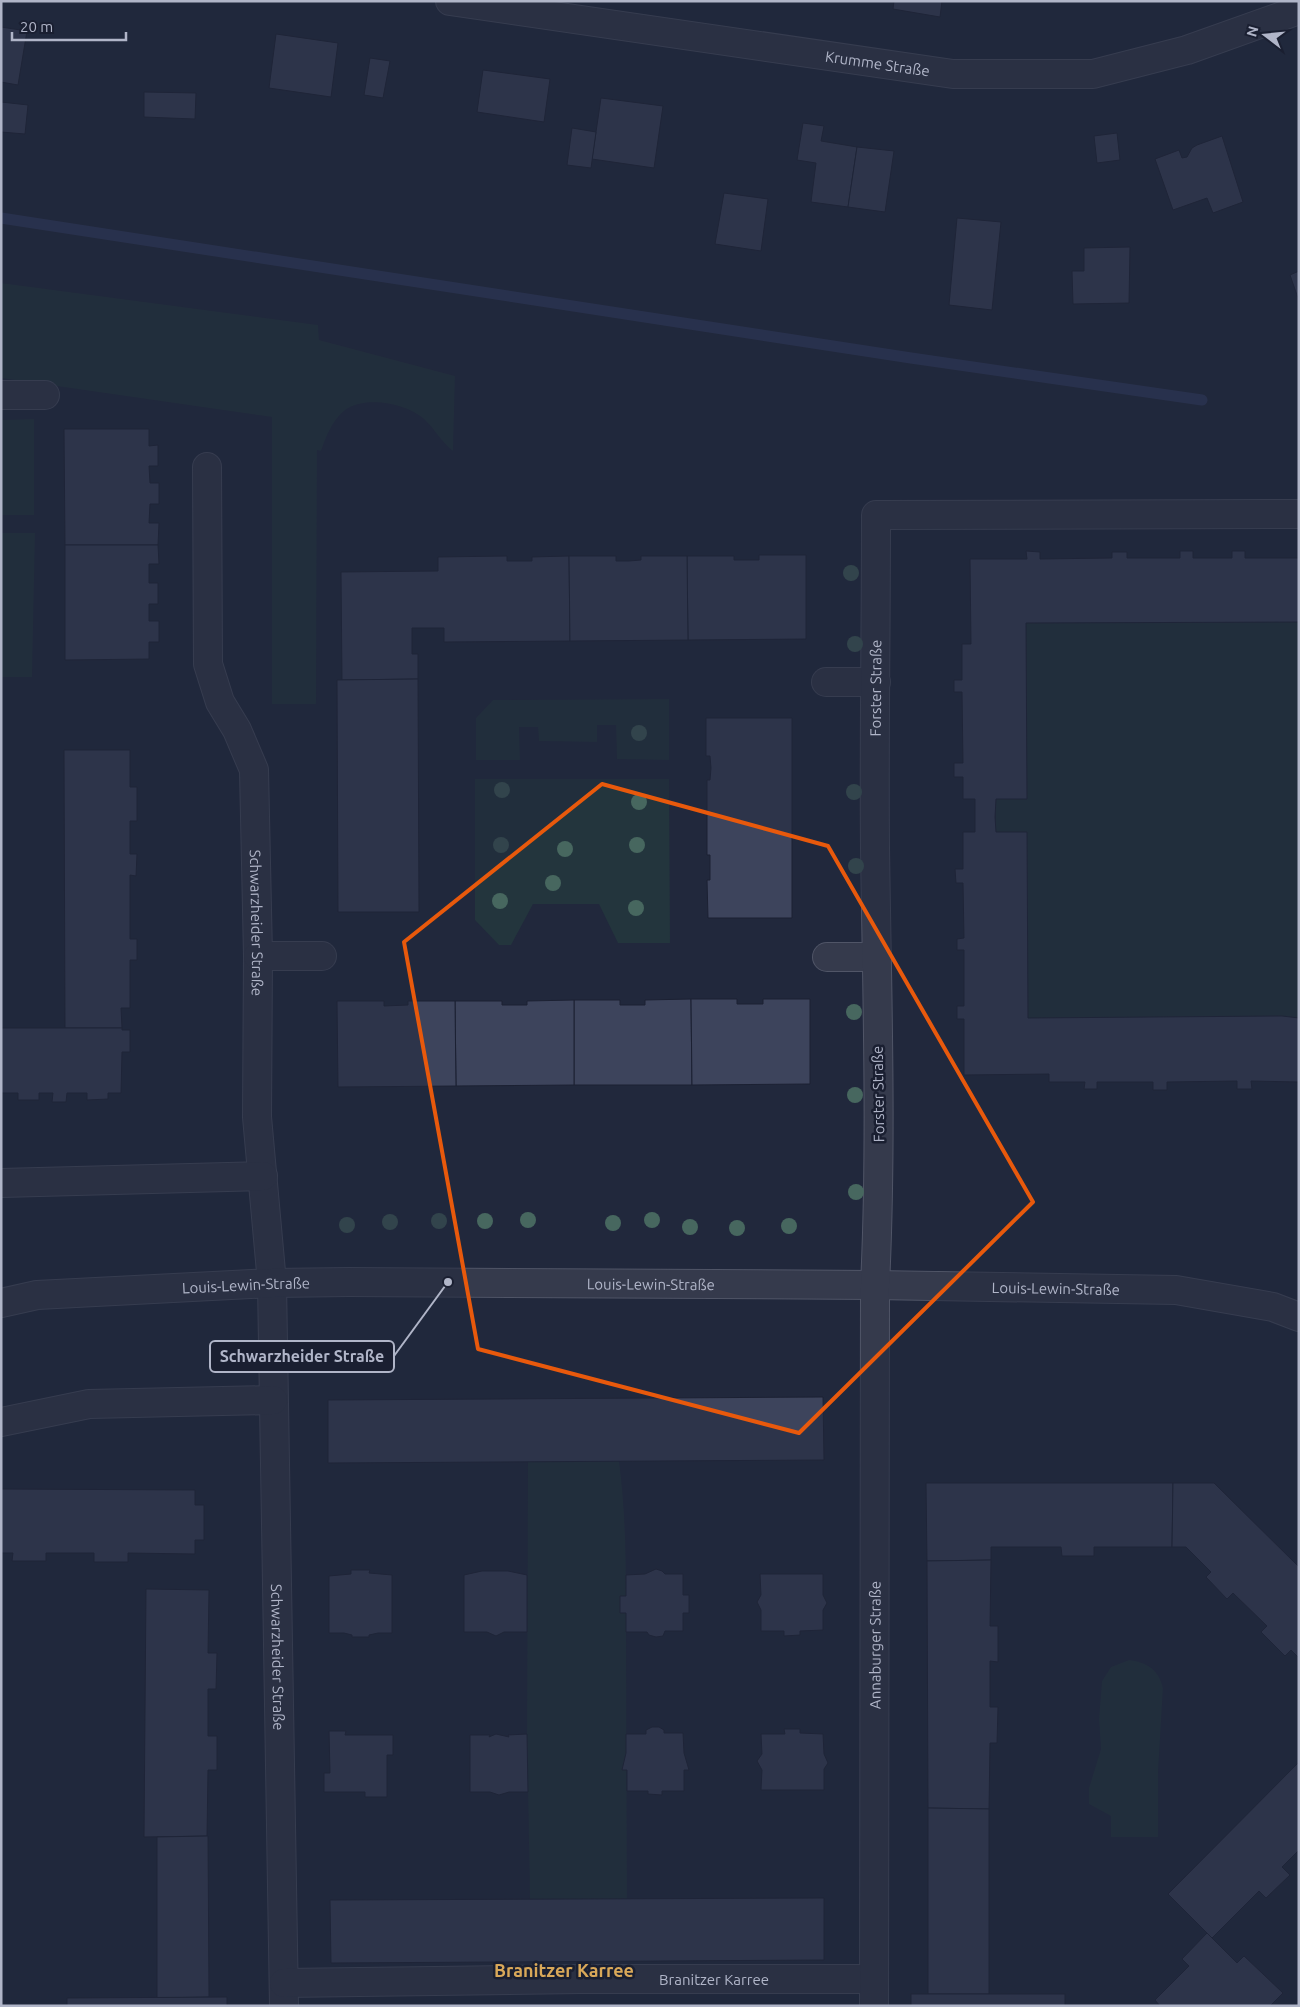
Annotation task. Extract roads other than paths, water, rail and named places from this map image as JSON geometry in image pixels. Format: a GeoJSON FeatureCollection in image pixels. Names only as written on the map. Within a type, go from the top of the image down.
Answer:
{"type":"FeatureCollection","features":[{"type":"Feature","properties":{"kind":"street","name":"Krumme Straße"},"geometry":{"type":"LineString","coordinates":[[450,1],[962,74],[1093,74],[1187,50],[1299,10]]}},
{"type":"Feature","properties":{"kind":"street"},"geometry":{"type":"LineString","coordinates":[[1,395],[45,395]]}},
{"type":"Feature","properties":{"kind":"street","name":"Schwarzheider Straße"},"geometry":{"type":"LineString","coordinates":[[207,467],[208,664],[220,702],[237,730],[254,770],[258,956],[257,1117],[272,1283],[284,1994]]}},
{"type":"Feature","properties":{"kind":"street","name":"Forster Straße"},"geometry":{"type":"LineString","coordinates":[[875,1285],[879,1200],[876,515],[1299,514]]}},
{"type":"Feature","properties":{"kind":"street"},"geometry":{"type":"LineString","coordinates":[[826,682],[876,682]]}},
{"type":"Feature","properties":{"kind":"street"},"geometry":{"type":"LineString","coordinates":[[258,956],[322,956]]}},
{"type":"Feature","properties":{"kind":"street"},"geometry":{"type":"LineString","coordinates":[[827,957],[877,957]]}},
{"type":"Feature","properties":{"kind":"street"},"geometry":{"type":"LineString","coordinates":[[1,1183],[263,1176]]}},
{"type":"Feature","properties":{"kind":"street","name":"Louis-Lewin-Straße"},"geometry":{"type":"LineString","coordinates":[[1,1303],[37,1295],[272,1283],[468,1282],[875,1285],[1176,1290],[1273,1307],[1299,1317]]}},
{"type":"Feature","properties":{"kind":"street","name":"Annaburger Straße"},"geometry":{"type":"LineString","coordinates":[[874,2006],[875,1285]]}},
{"type":"Feature","properties":{"kind":"street"},"geometry":{"type":"LineString","coordinates":[[1,1422],[89,1404],[273,1400]]}},
{"type":"Feature","properties":{"kind":"street","name":"Branitzer Karree"},"geometry":{"type":"LineString","coordinates":[[284,1994],[580,1980],[874,1979]]}},
{"type":"Feature","properties":{"kind":"waterway"},"geometry":{"type":"LineString","coordinates":[[1,218],[911,358],[1202,400]]}},
{"type":"Feature","properties":{"kind":"place","name":"Schwarzheider Straße"},"geometry":{"type":"Point","coordinates":[448,1282]}},
{"type":"Feature","properties":{"kind":"district","name":"Branitzer Karree"},"geometry":{"type":"Point","coordinates":[564,1970]}}]}
